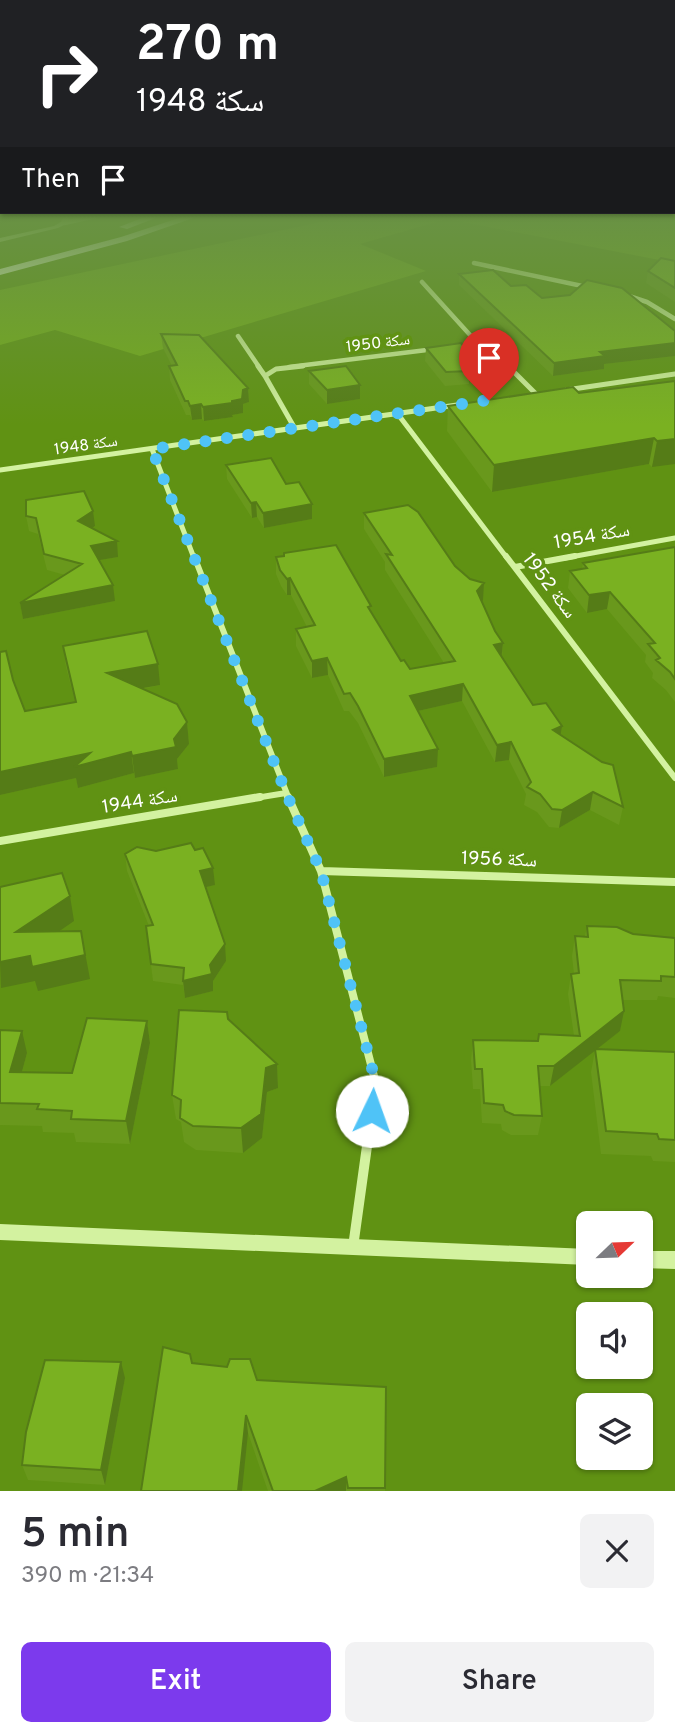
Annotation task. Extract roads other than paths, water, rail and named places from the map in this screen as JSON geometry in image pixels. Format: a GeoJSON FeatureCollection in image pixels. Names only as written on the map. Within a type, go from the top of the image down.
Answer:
{"type":"FeatureCollection","features":[{"type":"Feature","properties":{"kind":"street"},"geometry":{"type":"LineString","coordinates":[[425,286],[480,346],[494,353],[536,394]]}},
{"type":"Feature","properties":{"kind":"street"},"geometry":{"type":"LineString","coordinates":[[582,286],[594,288]]}},
{"type":"Feature","properties":{"kind":"street"},"geometry":{"type":"LineString","coordinates":[[620,294],[648,302],[675,319]]}},
{"type":"Feature","properties":{"kind":"street"},"geometry":{"type":"LineString","coordinates":[[237,336],[265,376],[294,427]]}},
{"type":"Feature","properties":{"kind":"street","name":"سكة 1950"},"geometry":{"type":"LineString","coordinates":[[265,376],[276,369],[480,346]]}},
{"type":"Feature","properties":{"kind":"street"},"geometry":{"type":"LineString","coordinates":[[561,390],[675,374]]}},
{"type":"Feature","properties":{"kind":"street"},"geometry":{"type":"LineString","coordinates":[[523,396],[548,392]]}},
{"type":"Feature","properties":{"kind":"street","name":"سكة 1948"},"geometry":{"type":"LineString","coordinates":[[0,470],[460,404]]}},
{"type":"Feature","properties":{"kind":"street","name":"سكة 1952"},"geometry":{"type":"LineString","coordinates":[[397,413],[675,778]]}},
{"type":"Feature","properties":{"kind":"street"},"geometry":{"type":"LineString","coordinates":[[152,449],[286,793],[321,871],[376,1084],[353,1249]]}},
{"type":"Feature","properties":{"kind":"street","name":"سكة 1954"},"geometry":{"type":"LineString","coordinates":[[515,567],[675,538]]}},
{"type":"Feature","properties":{"kind":"street","name":"سكة 1944"},"geometry":{"type":"LineString","coordinates":[[0,841],[286,793]]}},
{"type":"Feature","properties":{"kind":"street","name":"سكة 1956"},"geometry":{"type":"LineString","coordinates":[[321,871],[675,882]]}},
{"type":"Feature","properties":{"kind":"street"},"geometry":{"type":"LineString","coordinates":[[0,1232],[576,1257]]}},
{"type":"Feature","properties":{"kind":"street"},"geometry":{"type":"LineString","coordinates":[[653,1259],[675,1260]]}}]}
